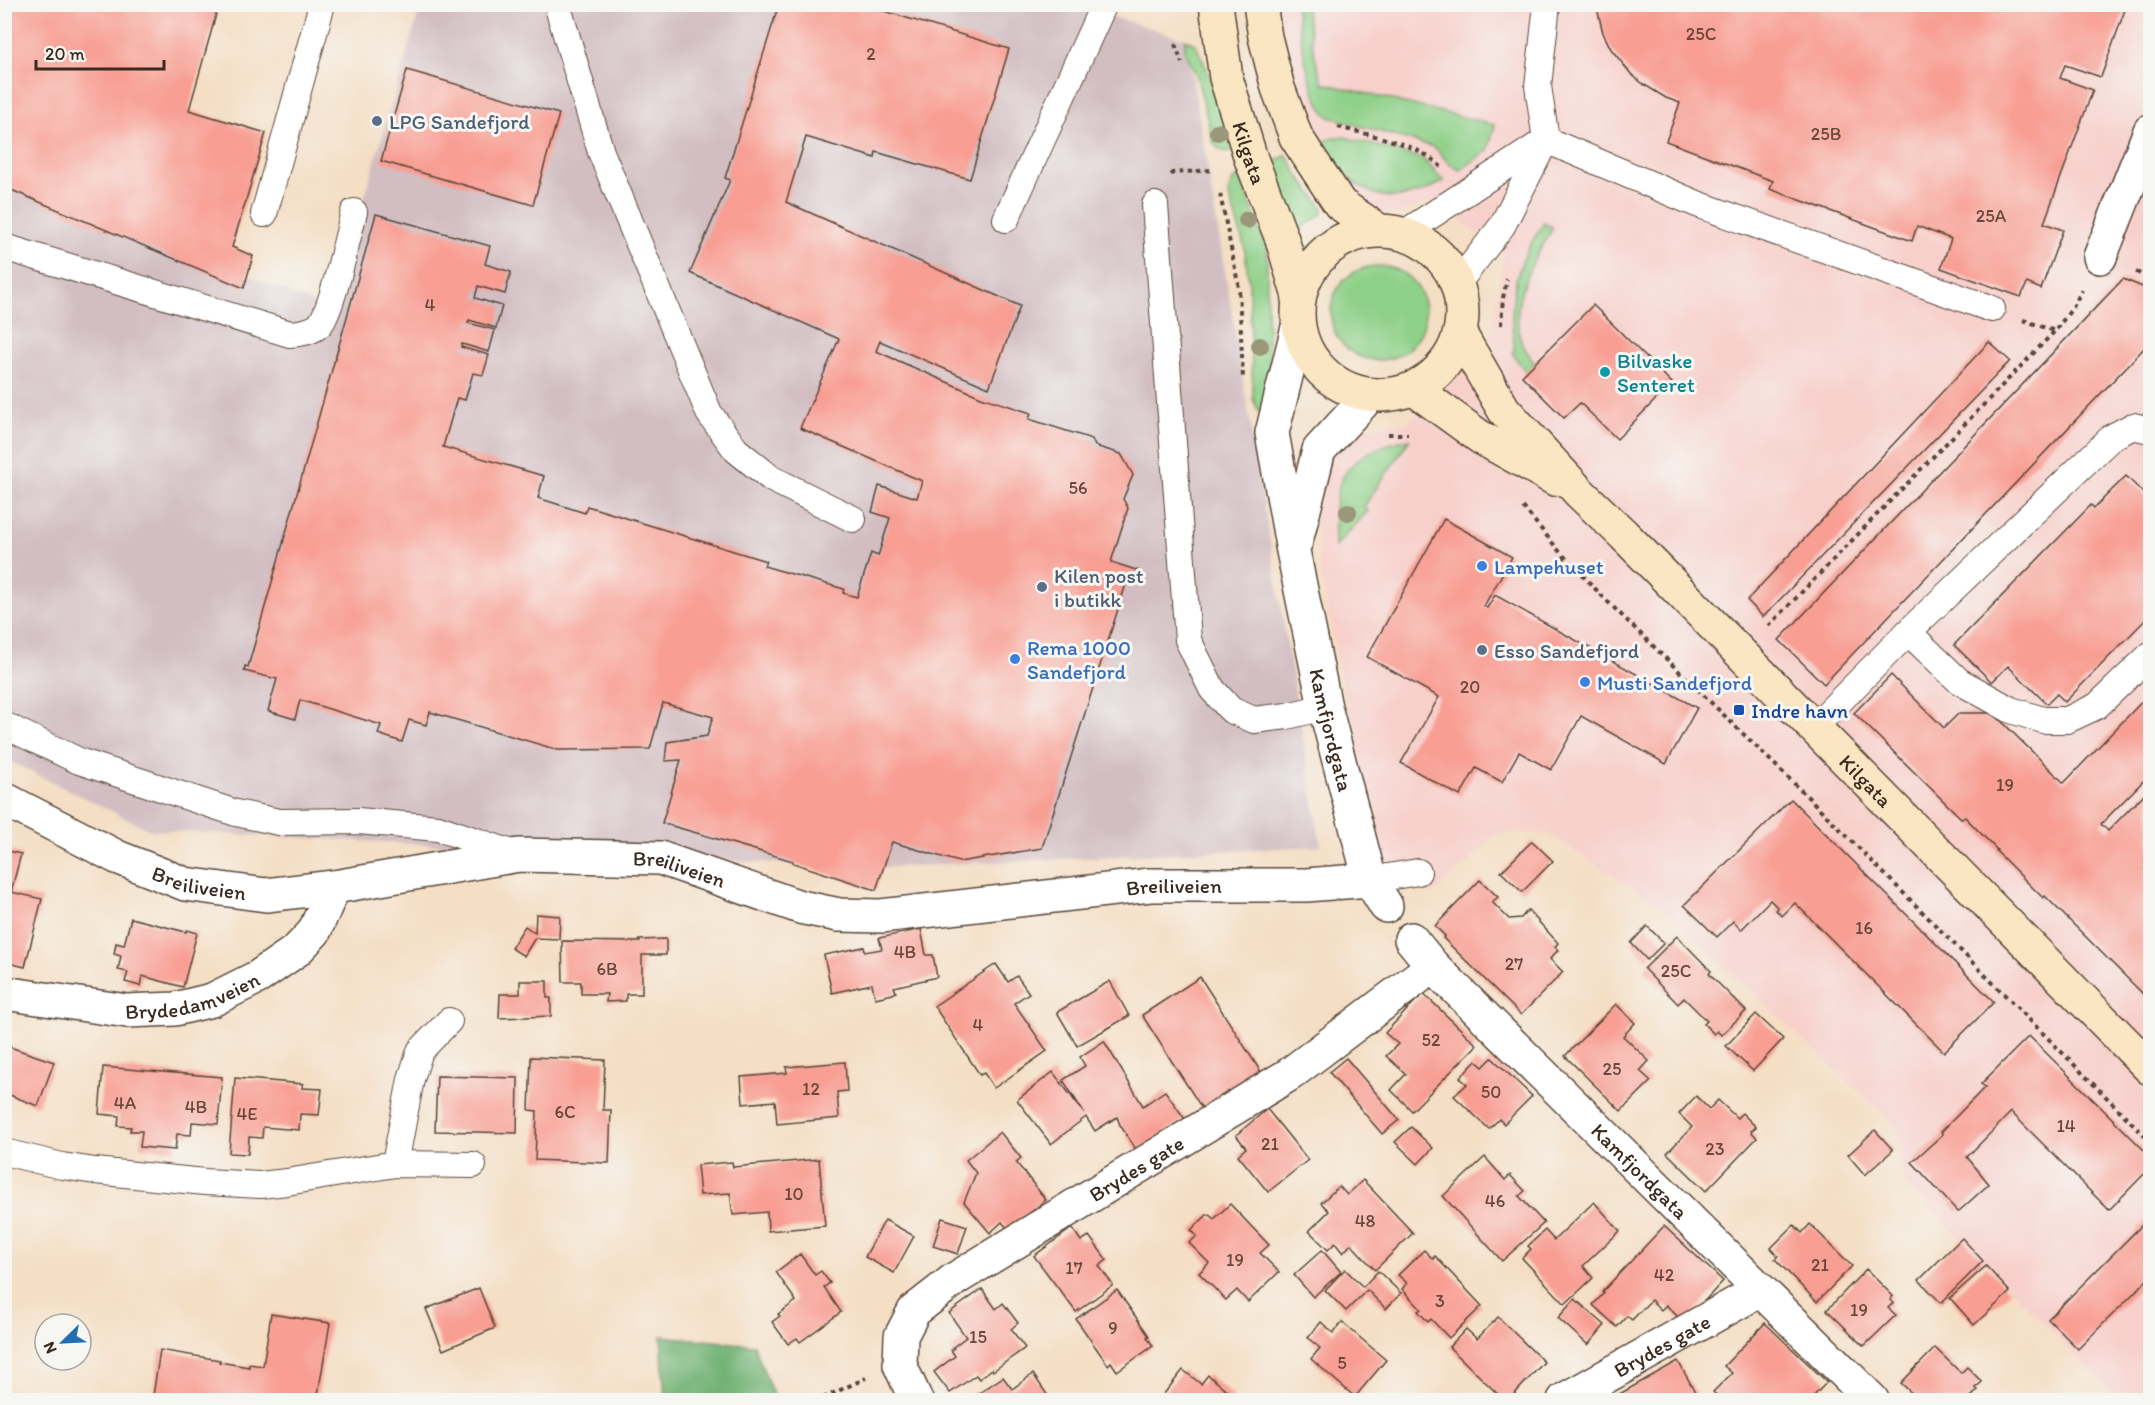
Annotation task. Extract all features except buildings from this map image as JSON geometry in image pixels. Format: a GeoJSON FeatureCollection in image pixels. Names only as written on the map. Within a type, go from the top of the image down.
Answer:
{"type":"FeatureCollection","features":[{"type":"Feature","properties":{"kind":"main road","name":"Kilgata"},"geometry":{"type":"LineString","coordinates":[[1216,4],[1226,78],[1251,159],[1282,239],[1298,312]]}},
{"type":"Feature","properties":{"kind":"main road"},"geometry":{"type":"LineString","coordinates":[[1260,4],[1265,37],[1278,88],[1296,137],[1340,204],[1390,232],[1426,244],[1444,262],[1457,284],[1462,309],[1460,334],[1454,350],[1441,367],[1414,388],[1392,395],[1370,396],[1348,389],[1329,378],[1308,355],[1298,312],[1310,269],[1330,247],[1353,235],[1390,232]]}},
{"type":"Feature","properties":{"kind":"main road","name":"Kilgata"},"geometry":{"type":"LineString","coordinates":[[1460,334],[1504,410],[1580,493],[1624,534],[2151,1068]]}},
{"type":"Feature","properties":{"kind":"main road","name":"Kilgata"},"geometry":{"type":"LineString","coordinates":[[1414,388],[1480,437],[1580,493]]}},
{"type":"Feature","properties":{"kind":"street"},"geometry":{"type":"LineString","coordinates":[[2100,257],[2151,130]]}},
{"type":"Feature","properties":{"kind":"street","name":"Kamfjordgata"},"geometry":{"type":"LineString","coordinates":[[1298,312],[1272,433],[1325,707],[1378,893]]}},
{"type":"Feature","properties":{"kind":"street","name":"Kamfjordgata"},"geometry":{"type":"LineString","coordinates":[[1293,551],[1319,450],[1370,396]]}},
{"type":"Feature","properties":{"kind":"street","name":"Breiliveien"},"geometry":{"type":"LineString","coordinates":[[4,799],[117,857],[185,884],[266,895],[334,887],[519,855],[660,858],[800,907],[839,915],[881,916],[1150,885],[1306,885],[1378,893]]}},
{"type":"Feature","properties":{"kind":"street","name":"Brydedamveien"},"geometry":{"type":"LineString","coordinates":[[4,993],[128,1011],[175,1009],[212,1000],[258,977],[297,950],[314,932],[334,887]]}},
{"type":"Feature","properties":{"kind":"street","name":"Kamfjordgata"},"geometry":{"type":"LineString","coordinates":[[1411,939],[1433,966],[1872,1401]]}},
{"type":"Feature","properties":{"kind":"street","name":"Brydes gate"},"geometry":{"type":"LineString","coordinates":[[916,1401],[900,1365],[901,1336],[914,1311],[955,1279],[1290,1074],[1433,966]]}},
{"type":"Feature","properties":{"kind":"street","name":"Brydes gate"},"geometry":{"type":"LineString","coordinates":[[1564,1401],[1760,1290]]}},
{"type":"Feature","properties":{"kind":"lane"},"geometry":{"type":"LineString","coordinates":[[264,214],[322,4]]}},
{"type":"Feature","properties":{"kind":"lane"},"geometry":{"type":"LineString","coordinates":[[557,4],[601,152],[709,413],[736,450],[772,479],[853,519]]}},
{"type":"Feature","properties":{"kind":"lane"},"geometry":{"type":"LineString","coordinates":[[1006,219],[1104,4]]}},
{"type":"Feature","properties":{"kind":"lane"},"geometry":{"type":"LineString","coordinates":[[1457,284],[1502,226],[1546,140],[1538,86],[1547,4]]}},
{"type":"Feature","properties":{"kind":"lane"},"geometry":{"type":"LineString","coordinates":[[1390,232],[1546,140]]}},
{"type":"Feature","properties":{"kind":"lane"},"geometry":{"type":"LineString","coordinates":[[1546,140],[1697,204],[1992,309]]}},
{"type":"Feature","properties":{"kind":"lane"},"geometry":{"type":"LineString","coordinates":[[1155,205],[1188,640],[1212,689],[1231,710],[1254,720],[1287,717],[1325,707]]}},
{"type":"Feature","properties":{"kind":"lane"},"geometry":{"type":"LineString","coordinates":[[4,247],[290,334],[305,332],[320,325],[328,310],[354,212]]}},
{"type":"Feature","properties":{"kind":"lane"},"geometry":{"type":"LineString","coordinates":[[1814,727],[1908,632],[2112,437],[2133,426],[2151,430]]}},
{"type":"Feature","properties":{"kind":"lane"},"geometry":{"type":"LineString","coordinates":[[1908,632],[1959,681],[2011,710],[2043,720],[2067,720],[2097,706],[2151,655]]}},
{"type":"Feature","properties":{"kind":"lane"},"geometry":{"type":"LineString","coordinates":[[4,725],[79,761],[236,813],[279,822],[358,821],[438,828],[519,855]]}},
{"type":"Feature","properties":{"kind":"lane"},"geometry":{"type":"LineString","coordinates":[[1378,893],[1418,872]]}},
{"type":"Feature","properties":{"kind":"lane"},"geometry":{"type":"LineString","coordinates":[[395,1164],[411,1079],[420,1051],[449,1021]]}},
{"type":"Feature","properties":{"kind":"lane"},"geometry":{"type":"LineString","coordinates":[[4,1152],[62,1166],[95,1171],[260,1185],[395,1164],[473,1165]]}},
{"type":"Feature","properties":{"kind":"path"},"geometry":{"type":"LineString","coordinates":[[1175,44],[1186,73]]}},
{"type":"Feature","properties":{"kind":"path"},"geometry":{"type":"LineString","coordinates":[[1333,125],[1414,148],[1430,155],[1443,169]]}},
{"type":"Feature","properties":{"kind":"path"},"geometry":{"type":"LineString","coordinates":[[1212,159],[1217,180]]}},
{"type":"Feature","properties":{"kind":"path"},"geometry":{"type":"LineString","coordinates":[[1219,191],[1239,288],[1243,390]]}},
{"type":"Feature","properties":{"kind":"path"},"geometry":{"type":"LineString","coordinates":[[1764,631],[2055,331],[2073,307],[2100,257]]}},
{"type":"Feature","properties":{"kind":"path"},"geometry":{"type":"LineString","coordinates":[[1502,330],[1503,298],[1508,273]]}},
{"type":"Feature","properties":{"kind":"path"},"geometry":{"type":"LineString","coordinates":[[1992,309],[2055,331]]}},
{"type":"Feature","properties":{"kind":"path"},"geometry":{"type":"LineString","coordinates":[[1385,435],[1396,433],[1418,435]]}},
{"type":"Feature","properties":{"kind":"path"},"geometry":{"type":"LineString","coordinates":[[1520,503],[1560,552],[1607,601],[1812,801],[2151,1141]]}},
{"type":"Feature","properties":{"kind":"path"},"geometry":{"type":"LineString","coordinates":[[796,1401],[823,1398],[866,1378]]}},
{"type":"Feature","properties":{"kind":"shaded area"},"geometry":{"type":"Polygon","coordinates":[[[1071,4],[1186,39],[1321,846],[872,868],[150,830],[5,759],[4,170],[331,311],[421,5],[1071,4]]]}},
{"type":"Feature","properties":{"kind":"shaded area"},"geometry":{"type":"Polygon","coordinates":[[[1276,5],[2150,5],[2150,233],[2140,259],[2150,264],[2150,1400],[2120,1400],[1904,1182],[1895,1125],[1659,905],[1549,834],[1498,833],[1432,895],[1380,872],[1320,572],[1315,517],[1326,465],[1347,438],[1369,427],[1406,423],[1489,350],[1504,254],[1435,201],[1396,215],[1363,208],[1325,167],[1293,88],[1276,5]]]}},
{"type":"Feature","properties":{"kind":"green space"},"geometry":{"type":"Polygon","coordinates":[[[1295,5],[1305,5],[1316,61],[1323,83],[1495,125],[1488,150],[1461,170],[1450,164],[1434,147],[1329,117],[1321,107],[1310,80],[1295,5]]]}},
{"type":"Feature","properties":{"kind":"green space"},"geometry":{"type":"Polygon","coordinates":[[[1185,39],[1196,45],[1212,81],[1234,149],[1231,152],[1220,150],[1213,142],[1197,77],[1185,51],[1185,39]]]}},
{"type":"Feature","properties":{"kind":"green space"},"geometry":{"type":"Polygon","coordinates":[[[1333,137],[1345,137],[1423,159],[1444,181],[1424,191],[1406,196],[1389,197],[1374,193],[1359,186],[1345,175],[1319,144],[1333,137]]]}},
{"type":"Feature","properties":{"kind":"green space"},"geometry":{"type":"Polygon","coordinates":[[[1287,155],[1298,175],[1323,208],[1322,214],[1297,230],[1269,164],[1287,155]]]}},
{"type":"Feature","properties":{"kind":"green space"},"geometry":{"type":"Polygon","coordinates":[[[1240,176],[1267,249],[1269,363],[1263,405],[1259,412],[1253,399],[1249,284],[1244,245],[1228,192],[1233,180],[1240,176]]]}},
{"type":"Feature","properties":{"kind":"green space"},"geometry":{"type":"Polygon","coordinates":[[[1544,223],[1553,228],[1524,282],[1518,313],[1518,328],[1522,343],[1535,363],[1526,372],[1513,354],[1512,306],[1519,269],[1529,246],[1544,223]]]}},
{"type":"Feature","properties":{"kind":"green space"},"geometry":{"type":"Polygon","coordinates":[[[1378,266],[1396,269],[1411,280],[1422,295],[1425,313],[1422,331],[1411,346],[1396,357],[1378,360],[1360,357],[1345,346],[1334,331],[1331,313],[1334,295],[1345,280],[1360,269],[1378,266]]]}},
{"type":"Feature","properties":{"kind":"green space"},"geometry":{"type":"Polygon","coordinates":[[[1410,439],[1364,506],[1368,511],[1335,547],[1337,493],[1348,469],[1372,451],[1391,443],[1410,439]]]}},
{"type":"Feature","properties":{"kind":"green space"},"geometry":{"type":"Polygon","coordinates":[[[661,1336],[754,1345],[775,1400],[665,1400],[661,1336]]]}},
{"type":"Feature","properties":{"kind":"place","name":"LPG Sandefjord"},"geometry":{"type":"Point","coordinates":[377,121]}},
{"type":"Feature","properties":{"kind":"place","name":"Bilvaske Senteret"},"geometry":{"type":"Point","coordinates":[1605,372]}},
{"type":"Feature","properties":{"kind":"place","name":"Lampehuset"},"geometry":{"type":"Point","coordinates":[1482,566]}},
{"type":"Feature","properties":{"kind":"place","name":"Kilen post i butikk"},"geometry":{"type":"Point","coordinates":[1042,587]}},
{"type":"Feature","properties":{"kind":"place","name":"Esso Sandefjord"},"geometry":{"type":"Point","coordinates":[1482,650]}},
{"type":"Feature","properties":{"kind":"place","name":"Rema 1000 Sandefjord"},"geometry":{"type":"Point","coordinates":[1015,659]}},
{"type":"Feature","properties":{"kind":"place","name":"Musti Sandefjord"},"geometry":{"type":"Point","coordinates":[1585,682]}},
{"type":"Feature","properties":{"kind":"place","name":"Indre havn"},"geometry":{"type":"Point","coordinates":[1739,710]}}]}
